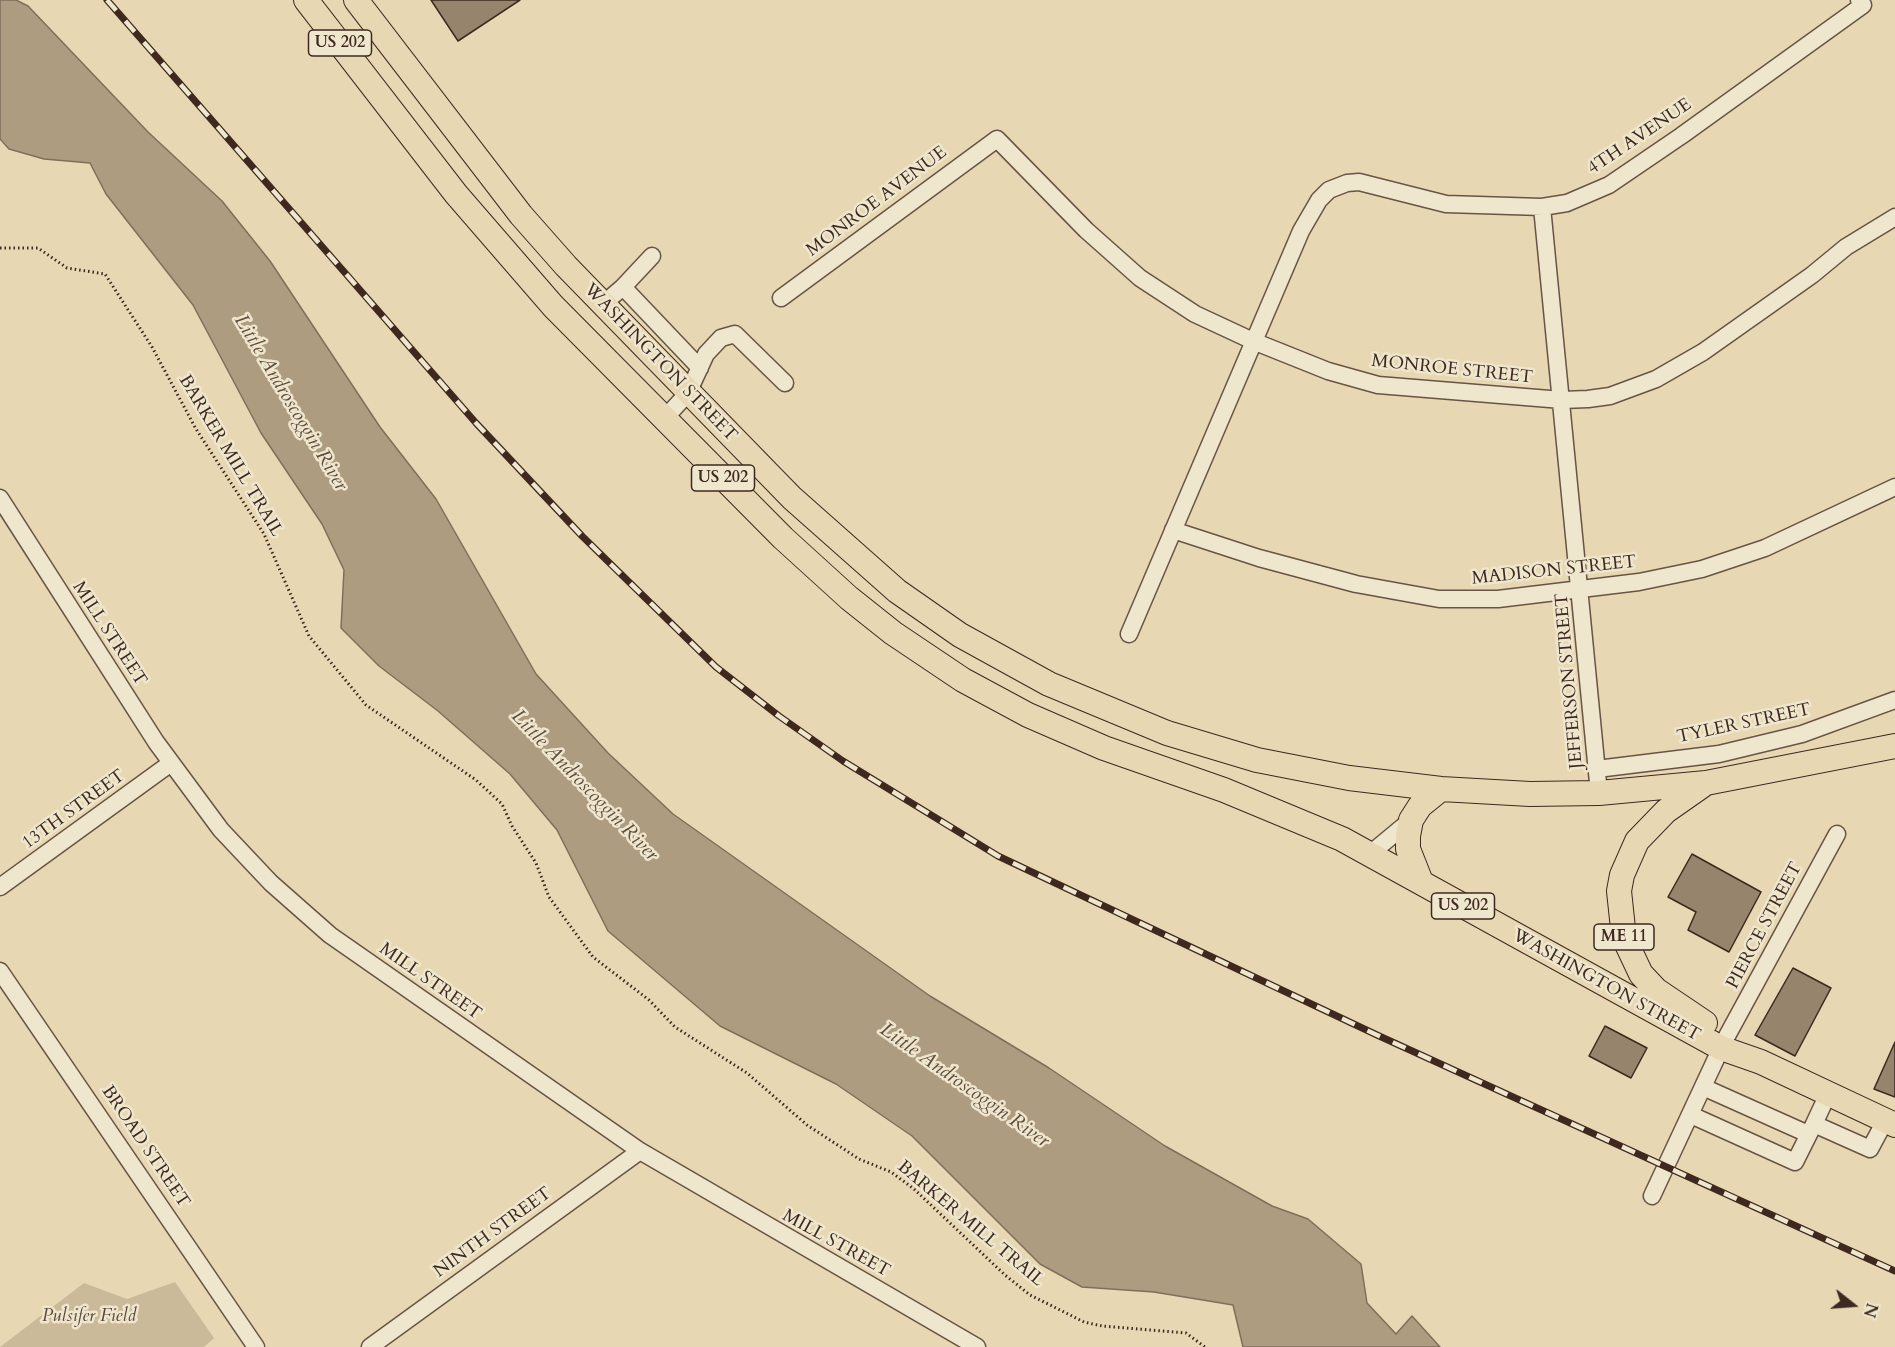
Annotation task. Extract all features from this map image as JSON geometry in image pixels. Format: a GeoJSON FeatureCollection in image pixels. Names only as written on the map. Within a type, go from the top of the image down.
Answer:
{"type":"FeatureCollection","features":[{"type":"Feature","properties":{"kind":"highway","name":"US 202"},"geometry":{"type":"LineString","coordinates":[[306,0],[493,238],[553,306],[664,419]]}},
{"type":"Feature","properties":{"kind":"highway","name":"WASHINGTON STREET"},"geometry":{"type":"LineString","coordinates":[[356,0],[520,215],[602,305],[792,498],[897,591],[960,635],[1049,684],[1167,733],[1257,760],[1348,778],[1441,789],[1530,794],[1599,793],[1706,783],[1895,746]]}},
{"type":"Feature","properties":{"kind":"highway","name":"WASHINGTON STREET"},"geometry":{"type":"LineString","coordinates":[[664,419],[783,538],[849,598],[893,633],[963,680],[1028,715],[1104,748],[1284,814],[1370,854],[1724,1042]]}},
{"type":"Feature","properties":{"kind":"highway","name":"ME 11"},"geometry":{"type":"LineString","coordinates":[[1706,783],[1666,812],[1637,841],[1622,875],[1619,905],[1624,938],[1641,974],[1656,990],[1724,1042],[1828,1094]]}},
{"type":"Feature","properties":{"kind":"highway"},"geometry":{"type":"LineString","coordinates":[[1421,882],[1408,849],[1411,820],[1420,806],[1441,789]]}},
{"type":"Feature","properties":{"kind":"highway"},"geometry":{"type":"LineString","coordinates":[[1828,1094],[1890,1123]]}},
{"type":"Feature","properties":{"kind":"street","name":"4TH AVENUE"},"geometry":{"type":"LineString","coordinates":[[1253,341],[1310,214],[1319,200],[1337,186],[1371,183],[1446,204],[1542,207],[1567,203],[1609,184],[1861,3]]}},
{"type":"Feature","properties":{"kind":"street","name":"MONROE AVENUE"},"geometry":{"type":"LineString","coordinates":[[782,298],[997,139]]}},
{"type":"Feature","properties":{"kind":"street","name":"MONROE STREET"},"geometry":{"type":"LineString","coordinates":[[997,139],[1086,230],[1140,278],[1195,314],[1253,341],[1328,371],[1378,385],[1562,400],[1610,396],[1670,372],[1728,336],[1846,247],[1895,217]]}},
{"type":"Feature","properties":{"kind":"street","name":"JEFFERSON STREET"},"geometry":{"type":"LineString","coordinates":[[1542,207],[1599,793]]}},
{"type":"Feature","properties":{"kind":"street"},"geometry":{"type":"LineString","coordinates":[[602,305],[623,287],[652,256]]}},
{"type":"Feature","properties":{"kind":"street"},"geometry":{"type":"LineString","coordinates":[[623,287],[700,368]]}},
{"type":"Feature","properties":{"kind":"street"},"geometry":{"type":"LineString","coordinates":[[664,419],[688,393],[706,354],[721,338],[735,334],[785,383]]}},
{"type":"Feature","properties":{"kind":"street"},"geometry":{"type":"LineString","coordinates":[[1129,634],[1253,341]]}},
{"type":"Feature","properties":{"kind":"street","name":"MADISON STREET"},"geometry":{"type":"LineString","coordinates":[[1173,530],[1326,577],[1413,595],[1462,601],[1581,590],[1671,576],[1745,556],[1895,488]]}},
{"type":"Feature","properties":{"kind":"street","name":"MILL STREET"},"geometry":{"type":"LineString","coordinates":[[0,498],[171,763],[221,830],[255,868],[330,935],[640,1151],[977,1347]]}},
{"type":"Feature","properties":{"kind":"street","name":"TYLER STREET"},"geometry":{"type":"LineString","coordinates":[[1597,769],[1729,751],[1802,734],[1895,700]]}},
{"type":"Feature","properties":{"kind":"street","name":"13TH STREET"},"geometry":{"type":"LineString","coordinates":[[0,887],[171,763]]}},
{"type":"Feature","properties":{"kind":"street"},"geometry":{"type":"LineString","coordinates":[[1370,854],[1411,820]]}},
{"type":"Feature","properties":{"kind":"street","name":"PIERCE STREET"},"geometry":{"type":"LineString","coordinates":[[1652,1196],[1724,1042],[1837,834]]}},
{"type":"Feature","properties":{"kind":"street","name":"BROAD STREET"},"geometry":{"type":"LineString","coordinates":[[0,971],[256,1347]]}},
{"type":"Feature","properties":{"kind":"street"},"geometry":{"type":"LineString","coordinates":[[1703,1087],[1870,1149],[1890,1123]]}},
{"type":"Feature","properties":{"kind":"street"},"geometry":{"type":"LineString","coordinates":[[1691,1114],[1795,1162],[1828,1094]]}},
{"type":"Feature","properties":{"kind":"street","name":"NINTH STREET"},"geometry":{"type":"LineString","coordinates":[[370,1347],[640,1151]]}},
{"type":"Feature","properties":{"kind":"path","name":"BARKER MILL TRAIL"},"geometry":{"type":"LineString","coordinates":[[0,248],[38,248],[68,268],[105,274],[152,347],[196,429],[264,534],[309,636],[366,705],[476,780],[502,804],[512,825],[536,863],[549,897],[593,957],[650,1000],[675,1027],[747,1073],[807,1125],[860,1159],[891,1172],[1030,1295],[1084,1322],[1102,1326],[1186,1333],[1204,1347]]}},
{"type":"Feature","properties":{"kind":"green space","name":"Pulsifer Field"},"geometry":{"type":"Polygon","coordinates":[[[175,1282],[214,1338],[204,1347],[0,1347],[84,1283],[127,1299],[175,1282]]]}},
{"type":"Feature","properties":{"kind":"water","name":"Little Androscoggin River"},"geometry":{"type":"Polygon","coordinates":[[[0,0],[16,0],[28,6],[148,132],[222,201],[270,261],[380,427],[436,499],[536,674],[608,753],[673,814],[930,996],[1049,1068],[1165,1146],[1272,1206],[1308,1219],[1361,1264],[1367,1303],[1396,1334],[1412,1316],[1440,1347],[1243,1347],[1233,1305],[1154,1292],[1082,1287],[1040,1264],[912,1136],[836,1084],[720,1026],[608,931],[557,830],[510,774],[438,711],[379,666],[341,628],[344,570],[322,524],[261,433],[193,305],[106,194],[90,163],[44,159],[9,149],[0,139],[0,0]]]}},
{"type":"Feature","properties":{"kind":"building"},"geometry":{"type":"Polygon","coordinates":[[[431,0],[520,0],[458,41],[431,0]]]}},
{"type":"Feature","properties":{"kind":"building"},"geometry":{"type":"Polygon","coordinates":[[[1692,854],[1761,892],[1729,952],[1688,930],[1696,912],[1668,897],[1692,854]]]}},
{"type":"Feature","properties":{"kind":"building"},"geometry":{"type":"Polygon","coordinates":[[[1793,968],[1831,988],[1795,1056],[1755,1035],[1793,968]]]}},
{"type":"Feature","properties":{"kind":"building"},"geometry":{"type":"Polygon","coordinates":[[[1605,1026],[1647,1048],[1631,1078],[1589,1056],[1605,1026]]]}},
{"type":"Feature","properties":{"kind":"building"},"geometry":{"type":"Polygon","coordinates":[[[1895,1042],[1895,1097],[1874,1089],[1895,1042]]]}},
{"type":"Feature","properties":{"kind":"railway"},"geometry":{"type":"LineString","coordinates":[[107,0],[476,423],[582,536],[716,667],[779,716],[843,761],[998,856],[1377,1035],[1895,1271]]}}]}
